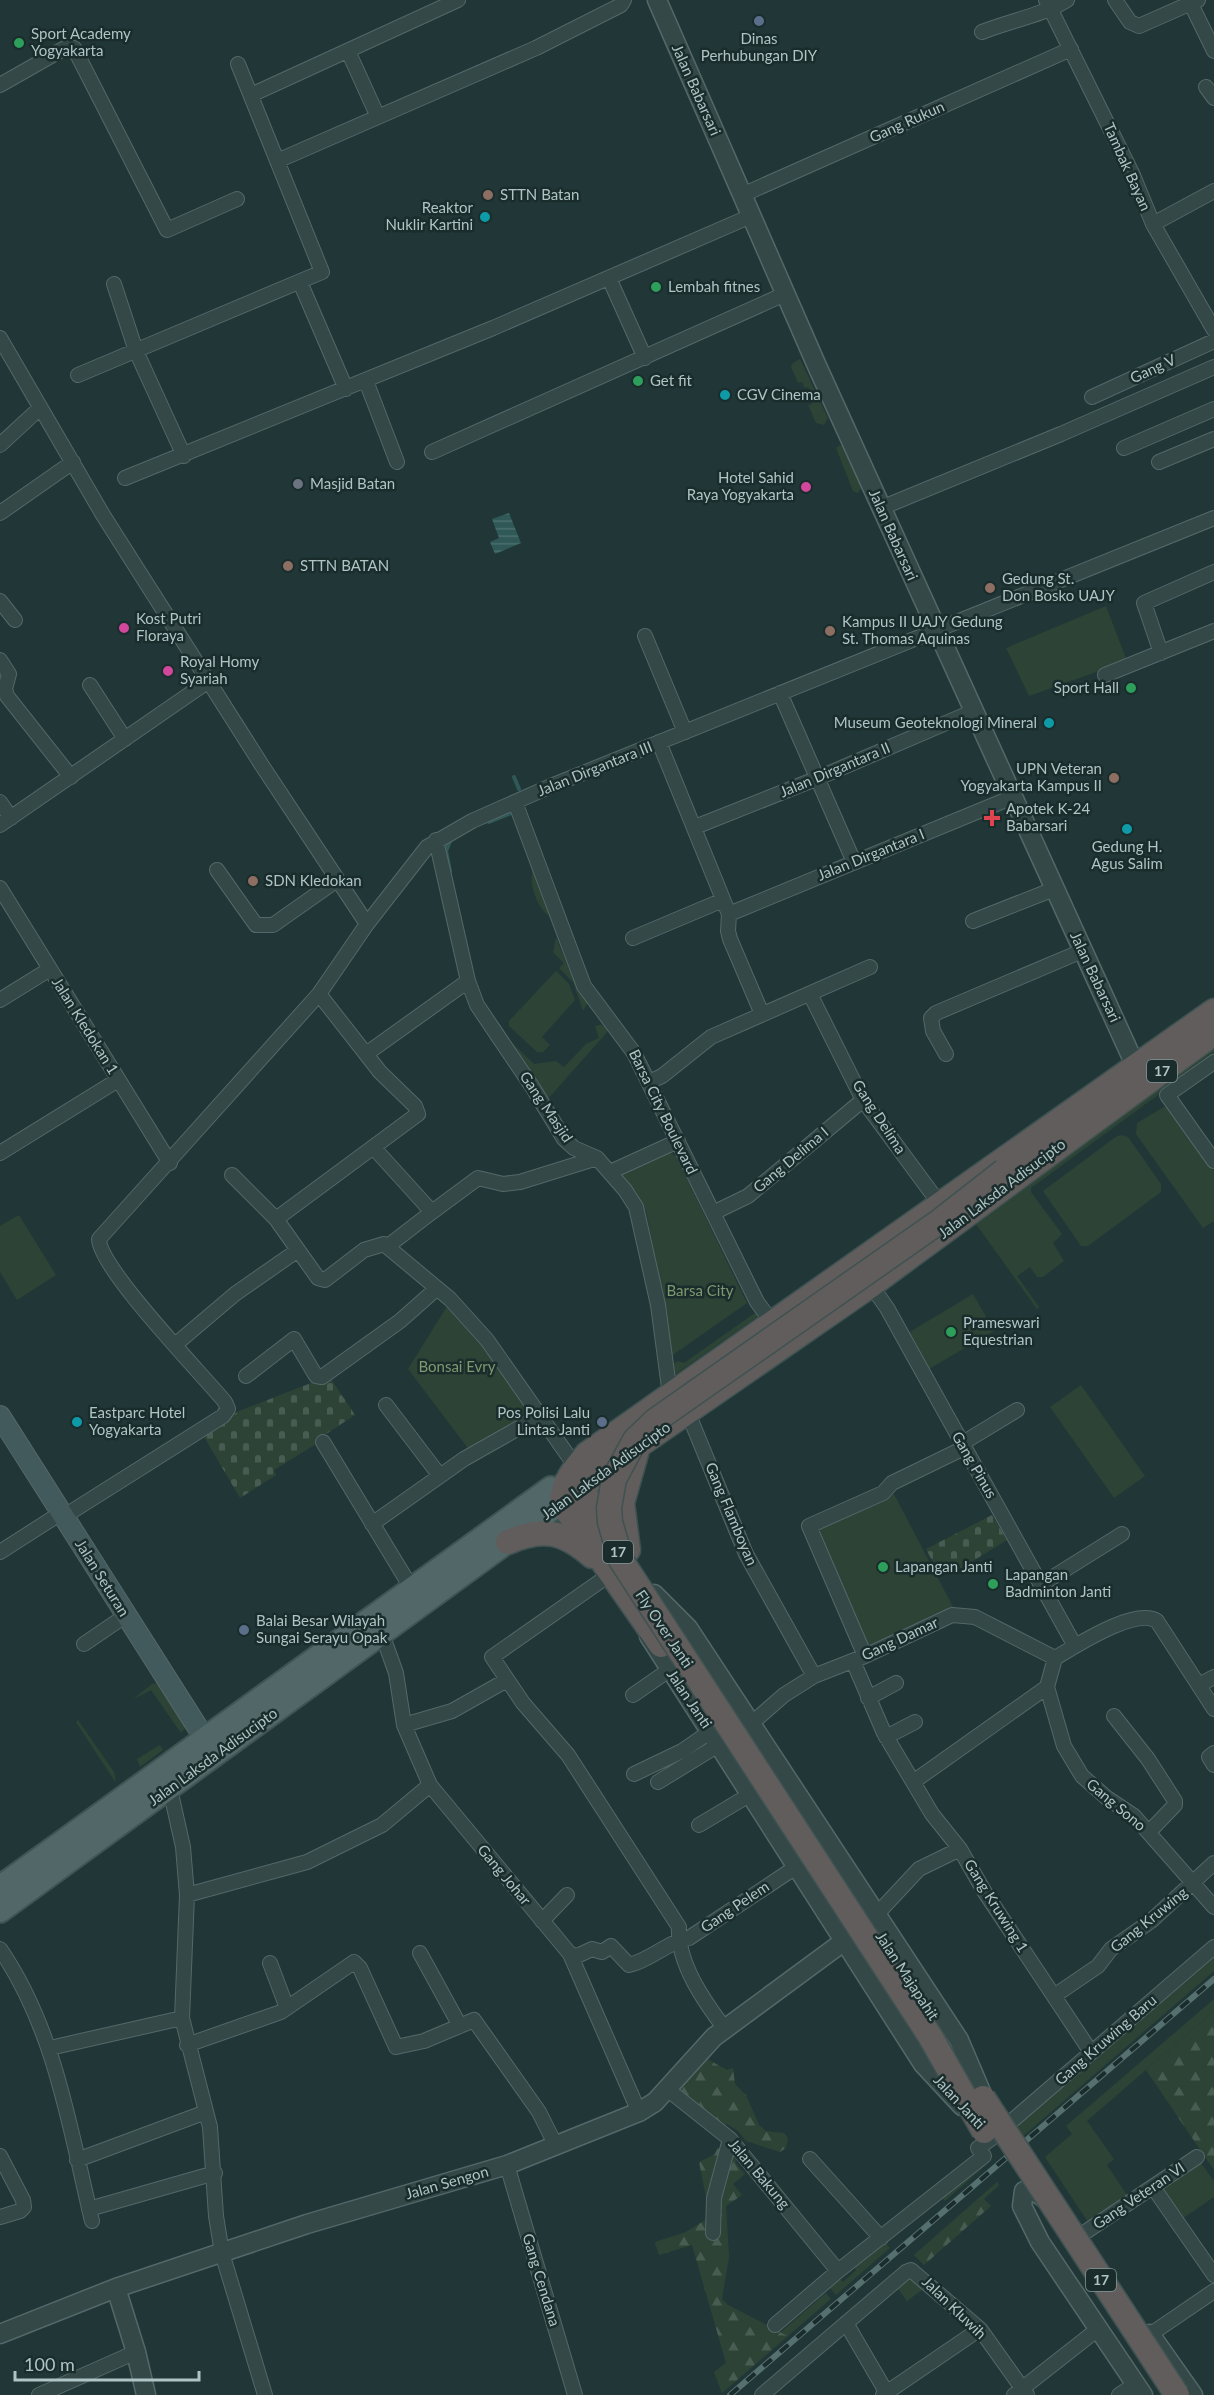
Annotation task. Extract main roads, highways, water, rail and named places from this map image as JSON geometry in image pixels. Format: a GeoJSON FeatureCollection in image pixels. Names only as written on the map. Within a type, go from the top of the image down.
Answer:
{"type":"FeatureCollection","features":[{"type":"Feature","properties":{"kind":"highway","name":"Jalan Laksda Adisucipto"},"geometry":{"type":"LineString","coordinates":[[571,1477],[670,1395],[1214,1011]]}},
{"type":"Feature","properties":{"kind":"highway","name":"Jalan Laksda Adisucipto"},"geometry":{"type":"LineString","coordinates":[[571,1477],[639,1445],[762,1362],[872,1285],[1214,1033]]}},
{"type":"Feature","properties":{"kind":"highway","name":"Fly Over Janti"},"geometry":{"type":"LineString","coordinates":[[930,2036],[736,1734],[632,1581],[616,1548],[609,1509],[614,1479],[620,1464],[635,1440],[656,1420],[930,1228],[1099,1094]]}},
{"type":"Feature","properties":{"kind":"highway"},"geometry":{"type":"LineString","coordinates":[[747,1340],[699,1381],[694,1387],[697,1394],[708,1393],[762,1362]]}},
{"type":"Feature","properties":{"kind":"highway","name":"17"},"geometry":{"type":"LineString","coordinates":[[621,1567],[624,1527],[622,1503],[630,1469],[639,1445]]}},
{"type":"Feature","properties":{"kind":"highway","name":"17"},"geometry":{"type":"LineString","coordinates":[[571,1477],[621,1567]]}},
{"type":"Feature","properties":{"kind":"highway"},"geometry":{"type":"LineString","coordinates":[[508,1542],[535,1533],[555,1534],[621,1567]]}},
{"type":"Feature","properties":{"kind":"highway","name":"Jalan Majapahit"},"geometry":{"type":"LineString","coordinates":[[621,1567],[942,2028],[1003,2130],[1177,2395]]}},
{"type":"Feature","properties":{"kind":"highway","name":"Jalan Majapahit"},"geometry":{"type":"LineString","coordinates":[[671,1639],[726,1741],[919,2043],[948,2085],[997,2131]]}},
{"type":"Feature","properties":{"kind":"highway","name":"Jalan Majapahit"},"geometry":{"type":"LineString","coordinates":[[930,2036],[997,2131],[1158,2395]]}},
{"type":"Feature","properties":{"kind":"main road","name":"Jalan Seturan"},"geometry":{"type":"LineString","coordinates":[[0,1416],[205,1739]]}},
{"type":"Feature","properties":{"kind":"main road","name":"Jalan Laksda Adisucipto"},"geometry":{"type":"LineString","coordinates":[[1,1901],[205,1739],[371,1634],[508,1542],[571,1477]]}},
{"type":"Feature","properties":{"kind":"main road","name":"Jalan Laksda Adisucipto"},"geometry":{"type":"LineString","coordinates":[[1,1901],[170,1789],[371,1634],[412,1589],[571,1477]]}},
{"type":"Feature","properties":{"kind":"main road","name":"Jalan Laksda Adisucipto"},"geometry":{"type":"LineString","coordinates":[[412,1589],[419,1576],[571,1477]]}},
{"type":"Feature","properties":{"kind":"water"},"geometry":{"type":"Polygon","coordinates":[[[509,513],[521,543],[495,554],[490,542],[499,538],[492,519],[509,513]]]}},
{"type":"Feature","properties":{"kind":"waterway"},"geometry":{"type":"LineString","coordinates":[[514,777],[519,789]]}},
{"type":"Feature","properties":{"kind":"waterway"},"geometry":{"type":"LineString","coordinates":[[489,822],[509,814]]}},
{"type":"Feature","properties":{"kind":"waterway"},"geometry":{"type":"LineString","coordinates":[[450,841],[446,851],[450,871]]}},
{"type":"Feature","properties":{"kind":"railway"},"geometry":{"type":"LineString","coordinates":[[730,2395],[1214,1979]]}},
{"type":"Feature","properties":{"kind":"place","name":"Dinas Perhubungan DIY"},"geometry":{"type":"Point","coordinates":[759,21]}},
{"type":"Feature","properties":{"kind":"place","name":"Sport Academy Yogyakarta"},"geometry":{"type":"Point","coordinates":[19,43]}},
{"type":"Feature","properties":{"kind":"place","name":"STTN Batan"},"geometry":{"type":"Point","coordinates":[488,195]}},
{"type":"Feature","properties":{"kind":"place","name":"Reaktor Nuklir Kartini"},"geometry":{"type":"Point","coordinates":[485,217]}},
{"type":"Feature","properties":{"kind":"place","name":"Lembah fitnes"},"geometry":{"type":"Point","coordinates":[656,287]}},
{"type":"Feature","properties":{"kind":"place","name":"Get fit"},"geometry":{"type":"Point","coordinates":[638,381]}},
{"type":"Feature","properties":{"kind":"place","name":"CGV Cinema"},"geometry":{"type":"Point","coordinates":[725,395]}},
{"type":"Feature","properties":{"kind":"place","name":"Masjid Batan"},"geometry":{"type":"Point","coordinates":[298,484]}},
{"type":"Feature","properties":{"kind":"place","name":"Hotel Sahid Raya Yogyakarta"},"geometry":{"type":"Point","coordinates":[806,487]}},
{"type":"Feature","properties":{"kind":"place","name":"STTN BATAN"},"geometry":{"type":"Point","coordinates":[288,566]}},
{"type":"Feature","properties":{"kind":"place","name":"Gedung St. Don Bosko UAJY"},"geometry":{"type":"Point","coordinates":[990,588]}},
{"type":"Feature","properties":{"kind":"place","name":"Kost Putri Floraya"},"geometry":{"type":"Point","coordinates":[124,628]}},
{"type":"Feature","properties":{"kind":"place","name":"Kampus II UAJY Gedung St. Thomas Aquinas"},"geometry":{"type":"Point","coordinates":[830,631]}},
{"type":"Feature","properties":{"kind":"place","name":"Royal Homy Syariah"},"geometry":{"type":"Point","coordinates":[168,671]}},
{"type":"Feature","properties":{"kind":"place","name":"Sport Hall"},"geometry":{"type":"Point","coordinates":[1131,688]}},
{"type":"Feature","properties":{"kind":"place","name":"Museum Geoteknologi Mineral"},"geometry":{"type":"Point","coordinates":[1049,723]}},
{"type":"Feature","properties":{"kind":"place","name":"UPN Veteran Yogyakarta Kampus II"},"geometry":{"type":"Point","coordinates":[1114,778]}},
{"type":"Feature","properties":{"kind":"place","name":"Apotek K-24 Babarsari"},"geometry":{"type":"Point","coordinates":[992,818]}},
{"type":"Feature","properties":{"kind":"place","name":"Gedung H. Agus Salim"},"geometry":{"type":"Point","coordinates":[1127,829]}},
{"type":"Feature","properties":{"kind":"place","name":"SDN Kledokan"},"geometry":{"type":"Point","coordinates":[253,881]}},
{"type":"Feature","properties":{"kind":"place","name":"Prameswari Equestrian"},"geometry":{"type":"Point","coordinates":[951,1332]}},
{"type":"Feature","properties":{"kind":"place","name":"Eastparc Hotel Yogyakarta"},"geometry":{"type":"Point","coordinates":[77,1422]}},
{"type":"Feature","properties":{"kind":"place","name":"Pos Polisi Lalu Lintas Janti"},"geometry":{"type":"Point","coordinates":[602,1422]}},
{"type":"Feature","properties":{"kind":"place","name":"Lapangan Janti"},"geometry":{"type":"Point","coordinates":[883,1567]}},
{"type":"Feature","properties":{"kind":"place","name":"Lapangan Badminton Janti"},"geometry":{"type":"Point","coordinates":[993,1584]}},
{"type":"Feature","properties":{"kind":"place","name":"Balai Besar Wilayah Sungai Serayu Opak"},"geometry":{"type":"Point","coordinates":[244,1630]}},
{"type":"Feature","properties":{"kind":"park label","name":"Barsa City"},"geometry":{"type":"Point","coordinates":[700,1291]}},
{"type":"Feature","properties":{"kind":"park label","name":"Bonsai Evry"},"geometry":{"type":"Point","coordinates":[457,1367]}}]}
